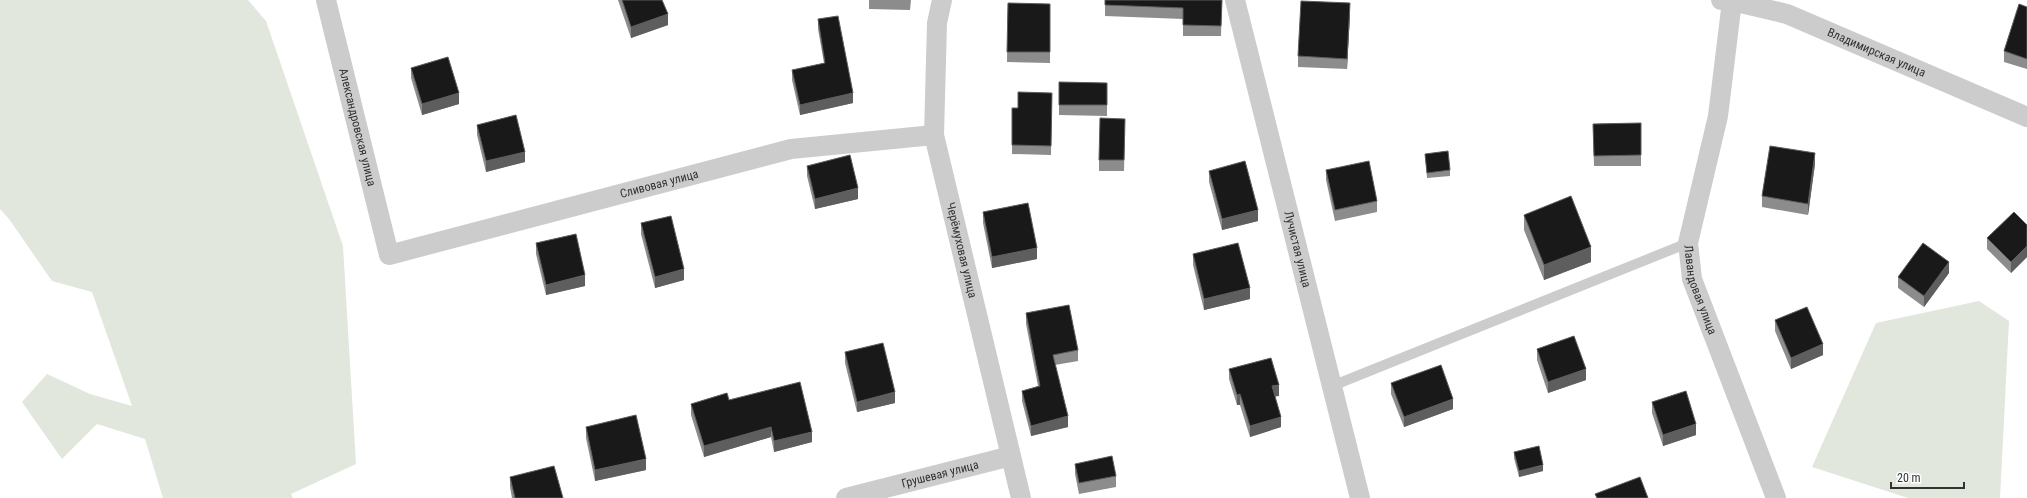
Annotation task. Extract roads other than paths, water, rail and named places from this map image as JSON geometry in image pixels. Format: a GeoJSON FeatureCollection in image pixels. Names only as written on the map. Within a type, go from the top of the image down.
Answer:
{"type":"FeatureCollection","features":[{"type":"Feature","properties":{"kind":"street","name":"Александровская улица"},"geometry":{"type":"LineString","coordinates":[[326,0],[389,254]]}},
{"type":"Feature","properties":{"kind":"street","name":"Черёмуховая улица"},"geometry":{"type":"LineString","coordinates":[[942,0],[937,23],[934,136],[1021,498]]}},
{"type":"Feature","properties":{"kind":"street","name":"Лучистая улица"},"geometry":{"type":"LineString","coordinates":[[1235,0],[1360,498]]}},
{"type":"Feature","properties":{"kind":"street","name":"Владимирская улица"},"geometry":{"type":"LineString","coordinates":[[1727,0],[1788,7],[2027,117]]}},
{"type":"Feature","properties":{"kind":"street","name":"Лавандовая улица"},"geometry":{"type":"LineString","coordinates":[[1727,0],[1718,116],[1688,243],[1692,279],[1776,498]]}},
{"type":"Feature","properties":{"kind":"street","name":"Сливовая улица"},"geometry":{"type":"LineString","coordinates":[[389,254],[791,149],[934,136]]}},
{"type":"Feature","properties":{"kind":"street","name":"Грушевая улица"},"geometry":{"type":"LineString","coordinates":[[846,498],[1011,456]]}},
{"type":"Feature","properties":{"kind":"lane"},"geometry":{"type":"LineString","coordinates":[[1332,386],[1688,243]]}}]}
